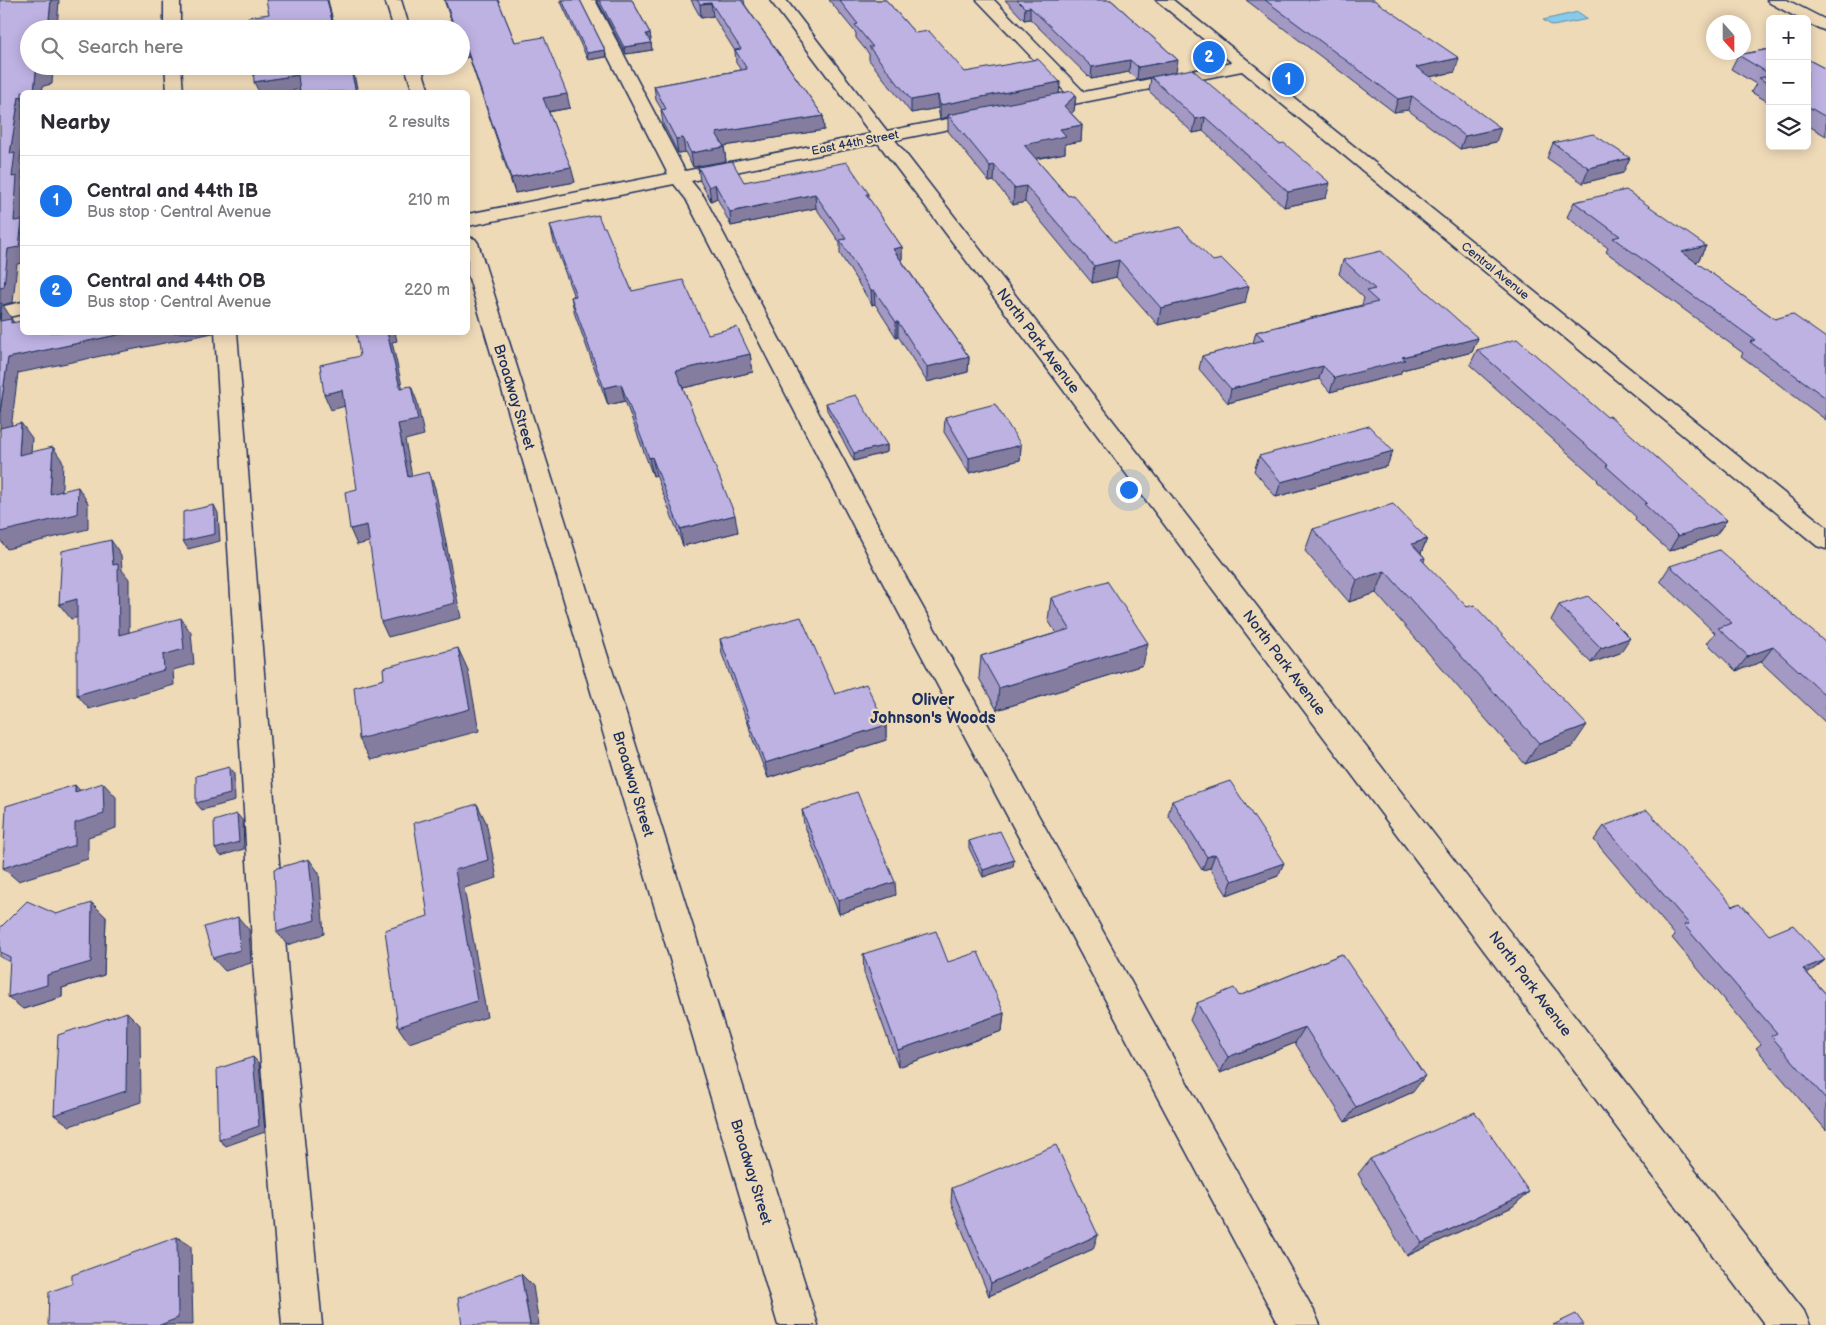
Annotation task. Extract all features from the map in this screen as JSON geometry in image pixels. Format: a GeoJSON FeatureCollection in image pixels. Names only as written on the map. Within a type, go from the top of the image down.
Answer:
{"type":"FeatureCollection","features":[{"type":"Feature","properties":{"kind":"street"},"geometry":{"type":"LineString","coordinates":[[172,0],[172,20]]}},
{"type":"Feature","properties":{"kind":"street"},"geometry":{"type":"LineString","coordinates":[[393,0],[399,20]]}},
{"type":"Feature","properties":{"kind":"street"},"geometry":{"type":"LineString","coordinates":[[588,0],[680,178],[695,198],[894,578],[1300,1325]]}},
{"type":"Feature","properties":{"kind":"street","name":"North Park Avenue"},"geometry":{"type":"LineString","coordinates":[[778,0],[1790,1325]]}},
{"type":"Feature","properties":{"kind":"street"},"geometry":{"type":"LineString","coordinates":[[985,0],[1080,98]]}},
{"type":"Feature","properties":{"kind":"street","name":"Central Avenue"},"geometry":{"type":"LineString","coordinates":[[1164,0],[1242,66],[1826,540]]}},
{"type":"Feature","properties":{"kind":"street"},"geometry":{"type":"LineString","coordinates":[[1775,0],[1826,26]]}},
{"type":"Feature","properties":{"kind":"street"},"geometry":{"type":"LineString","coordinates":[[1024,109],[1242,66]]}},
{"type":"Feature","properties":{"kind":"street"},"geometry":{"type":"LineString","coordinates":[[174,75],[175,90]]}},
{"type":"Feature","properties":{"kind":"street"},"geometry":{"type":"LineString","coordinates":[[416,75],[420,90]]}},
{"type":"Feature","properties":{"kind":"street","name":"East 44th Street"},"geometry":{"type":"LineString","coordinates":[[470,220],[996,115]]}},
{"type":"Feature","properties":{"kind":"street","name":"Broadway Street"},"geometry":{"type":"LineString","coordinates":[[470,251],[798,1325]]}},
{"type":"Feature","properties":{"kind":"street"},"geometry":{"type":"LineString","coordinates":[[0,313],[20,308]]}},
{"type":"Feature","properties":{"kind":"street"},"geometry":{"type":"LineString","coordinates":[[226,335],[271,976],[302,1325]]}},
{"type":"Feature","properties":{"kind":"water"},"geometry":{"type":"Polygon","coordinates":[[[1578,12],[1588,19],[1553,26],[1543,20],[1578,12]]]}},
{"type":"Feature","properties":{"kind":"building"},"geometry":{"type":"Polygon","coordinates":[[[0,0],[51,0],[49,20],[20,20],[20,75],[36,75],[34,90],[20,90],[10,154],[15,153],[12,177],[17,176],[14,221],[20,220],[20,238],[19,247],[8,249],[4,287],[0,288],[0,0]]]}},
{"type":"Feature","properties":{"kind":"building"},"geometry":{"type":"Polygon","coordinates":[[[266,0],[327,0],[332,20],[248,20],[248,17],[269,14],[266,0]]]}},
{"type":"Feature","properties":{"kind":"building"},"geometry":{"type":"Polygon","coordinates":[[[445,0],[498,0],[515,42],[544,37],[567,94],[543,98],[571,167],[511,178],[470,59],[470,20],[452,20],[445,0]]]}},
{"type":"Feature","properties":{"kind":"building"},"geometry":{"type":"Polygon","coordinates":[[[562,0],[580,0],[605,50],[587,53],[562,0]]]}},
{"type":"Feature","properties":{"kind":"building"},"geometry":{"type":"Polygon","coordinates":[[[599,0],[632,0],[650,33],[646,34],[651,43],[624,47],[599,0]]]}},
{"type":"Feature","properties":{"kind":"building"},"geometry":{"type":"Polygon","coordinates":[[[697,0],[741,0],[823,116],[716,133],[724,147],[691,153],[683,138],[676,139],[661,110],[666,109],[654,86],[747,69],[735,50],[741,49],[711,3],[700,4],[697,0]]]}},
{"type":"Feature","properties":{"kind":"building"},"geometry":{"type":"Polygon","coordinates":[[[839,0],[886,0],[915,33],[929,31],[965,72],[1038,59],[1060,82],[940,105],[938,95],[911,100],[869,47],[873,47],[855,25],[858,24],[839,0]]]}},
{"type":"Feature","properties":{"kind":"building"},"geometry":{"type":"Polygon","coordinates":[[[1017,0],[1111,0],[1178,60],[1138,67],[1130,60],[1092,67],[1030,7],[1025,8],[1017,0]]]}},
{"type":"Feature","properties":{"kind":"building"},"geometry":{"type":"Polygon","coordinates":[[[1265,0],[1374,0],[1459,58],[1416,67],[1501,128],[1465,136],[1412,96],[1398,99],[1265,0]]]}},
{"type":"Feature","properties":{"kind":"building"},"geometry":{"type":"Polygon","coordinates":[[[1766,50],[1766,72],[1746,60],[1751,60],[1751,53],[1766,50]]]}},
{"type":"Feature","properties":{"kind":"building"},"geometry":{"type":"Polygon","coordinates":[[[1811,61],[1826,69],[1826,117],[1811,108],[1811,61]]]}},
{"type":"Feature","properties":{"kind":"building"},"geometry":{"type":"Polygon","coordinates":[[[1192,69],[1279,144],[1284,143],[1330,183],[1288,192],[1205,117],[1196,119],[1151,77],[1192,69]]]}},
{"type":"Feature","properties":{"kind":"building"},"geometry":{"type":"Polygon","coordinates":[[[254,75],[298,75],[254,82],[254,75]]]}},
{"type":"Feature","properties":{"kind":"building"},"geometry":{"type":"Polygon","coordinates":[[[298,75],[352,75],[356,90],[300,90],[298,75]]]}},
{"type":"Feature","properties":{"kind":"building"},"geometry":{"type":"Polygon","coordinates":[[[1766,77],[1766,82],[1759,78],[1766,77]]]}},
{"type":"Feature","properties":{"kind":"building"},"geometry":{"type":"Polygon","coordinates":[[[1072,91],[1076,95],[1064,106],[1082,125],[1060,129],[1066,136],[1024,145],[1068,196],[1073,195],[1114,242],[1180,227],[1213,261],[1222,259],[1249,286],[1161,308],[1119,260],[1094,266],[1026,186],[1014,188],[995,165],[990,166],[948,115],[1072,91]]]}},
{"type":"Feature","properties":{"kind":"building"},"geometry":{"type":"Polygon","coordinates":[[[1593,134],[1630,158],[1589,168],[1553,143],[1593,134]]]}},
{"type":"Feature","properties":{"kind":"building"},"geometry":{"type":"Polygon","coordinates":[[[732,161],[744,182],[847,162],[902,247],[893,249],[969,357],[927,367],[898,322],[896,322],[874,290],[871,291],[840,240],[846,239],[815,194],[730,212],[715,184],[709,187],[698,167],[732,161]]]}},
{"type":"Feature","properties":{"kind":"building"},"geometry":{"type":"Polygon","coordinates":[[[1626,190],[1706,246],[1682,252],[1775,319],[1792,314],[1826,338],[1826,398],[1750,342],[1755,340],[1613,238],[1620,236],[1574,202],[1626,190]]]}},
{"type":"Feature","properties":{"kind":"building"},"geometry":{"type":"Polygon","coordinates":[[[598,215],[632,291],[683,280],[708,334],[737,327],[750,354],[676,371],[735,515],[680,529],[652,457],[649,458],[621,384],[604,388],[571,297],[576,296],[550,225],[598,215]]]}},
{"type":"Feature","properties":{"kind":"building"},"geometry":{"type":"Polygon","coordinates":[[[1381,251],[1478,338],[1402,357],[1405,360],[1335,378],[1323,366],[1231,389],[1202,356],[1264,340],[1256,332],[1378,302],[1366,291],[1375,289],[1343,260],[1381,251]]]}},
{"type":"Feature","properties":{"kind":"building"},"geometry":{"type":"Polygon","coordinates":[[[2,303],[0,320],[0,304],[2,303]]]}},
{"type":"Feature","properties":{"kind":"building"},"geometry":{"type":"Polygon","coordinates":[[[11,319],[11,323],[20,321],[20,335],[117,335],[8,358],[0,412],[0,321],[11,319]]]}},
{"type":"Feature","properties":{"kind":"building"},"geometry":{"type":"Polygon","coordinates":[[[356,335],[388,335],[400,388],[411,386],[418,420],[398,424],[408,477],[429,472],[455,603],[381,622],[367,525],[350,529],[345,492],[357,489],[342,390],[324,394],[320,365],[360,356],[356,335]]]}},
{"type":"Feature","properties":{"kind":"building"},"geometry":{"type":"Polygon","coordinates":[[[1517,339],[1607,417],[1610,416],[1727,520],[1678,536],[1644,504],[1647,503],[1606,466],[1608,465],[1477,350],[1517,339]]]}},
{"type":"Feature","properties":{"kind":"building"},"geometry":{"type":"Polygon","coordinates":[[[856,395],[887,445],[854,453],[826,403],[856,395]]]}},
{"type":"Feature","properties":{"kind":"building"},"geometry":{"type":"Polygon","coordinates":[[[995,404],[1021,445],[969,458],[945,417],[995,404]]]}},
{"type":"Feature","properties":{"kind":"building"},"geometry":{"type":"Polygon","coordinates":[[[21,423],[19,455],[53,447],[50,494],[78,487],[77,514],[0,532],[0,428],[21,423]]]}},
{"type":"Feature","properties":{"kind":"building"},"geometry":{"type":"Polygon","coordinates":[[[1369,426],[1393,451],[1281,482],[1259,456],[1369,426]]]}},
{"type":"Feature","properties":{"kind":"building"},"geometry":{"type":"Polygon","coordinates":[[[1393,504],[1427,539],[1412,544],[1425,558],[1421,559],[1467,607],[1474,605],[1587,725],[1539,743],[1385,571],[1357,580],[1313,529],[1393,504]]]}},
{"type":"Feature","properties":{"kind":"building"},"geometry":{"type":"Polygon","coordinates":[[[214,505],[215,534],[183,541],[183,512],[214,505]]]}},
{"type":"Feature","properties":{"kind":"building"},"geometry":{"type":"Polygon","coordinates":[[[111,540],[113,565],[118,564],[119,635],[181,618],[184,649],[163,655],[164,670],[77,695],[77,599],[59,604],[62,551],[111,540]]]}},
{"type":"Feature","properties":{"kind":"building"},"geometry":{"type":"Polygon","coordinates":[[[1719,550],[1826,643],[1826,696],[1773,647],[1748,656],[1718,628],[1732,623],[1670,566],[1719,550]]]}},
{"type":"Feature","properties":{"kind":"building"},"geometry":{"type":"Polygon","coordinates":[[[1107,581],[1148,643],[999,688],[981,656],[1070,629],[1051,598],[1107,581]]]}},
{"type":"Feature","properties":{"kind":"building"},"geometry":{"type":"Polygon","coordinates":[[[1588,596],[1630,638],[1601,648],[1559,605],[1588,596]]]}},
{"type":"Feature","properties":{"kind":"building"},"geometry":{"type":"Polygon","coordinates":[[[801,617],[835,694],[866,684],[886,725],[765,763],[720,639],[801,617]]]}},
{"type":"Feature","properties":{"kind":"building"},"geometry":{"type":"Polygon","coordinates":[[[458,648],[470,709],[359,739],[354,687],[384,679],[383,668],[458,648]]]}},
{"type":"Feature","properties":{"kind":"building"},"geometry":{"type":"Polygon","coordinates":[[[229,767],[230,794],[196,803],[196,776],[229,767]]]}},
{"type":"Feature","properties":{"kind":"building"},"geometry":{"type":"Polygon","coordinates":[[[1230,781],[1284,863],[1232,881],[1215,854],[1207,857],[1172,801],[1230,781]]]}},
{"type":"Feature","properties":{"kind":"building"},"geometry":{"type":"Polygon","coordinates":[[[103,783],[104,814],[75,823],[75,845],[3,868],[6,806],[75,785],[75,792],[103,783]]]}},
{"type":"Feature","properties":{"kind":"building"},"geometry":{"type":"Polygon","coordinates":[[[857,792],[895,882],[838,901],[802,810],[857,792]]]}},
{"type":"Feature","properties":{"kind":"building"},"geometry":{"type":"Polygon","coordinates":[[[477,804],[488,860],[455,870],[477,1001],[398,1027],[385,930],[428,916],[414,823],[477,804]]]}},
{"type":"Feature","properties":{"kind":"building"},"geometry":{"type":"Polygon","coordinates":[[[1647,810],[1733,906],[1740,903],[1769,935],[1793,925],[1825,960],[1803,969],[1826,994],[1826,1099],[1771,1036],[1777,1033],[1684,925],[1689,924],[1604,826],[1647,810]]]}},
{"type":"Feature","properties":{"kind":"building"},"geometry":{"type":"Polygon","coordinates":[[[237,814],[239,842],[215,849],[214,821],[237,814]]]}},
{"type":"Feature","properties":{"kind":"building"},"geometry":{"type":"Polygon","coordinates":[[[1000,831],[1014,860],[983,870],[969,841],[1000,831]]]}},
{"type":"Feature","properties":{"kind":"building"},"geometry":{"type":"Polygon","coordinates":[[[309,859],[315,920],[277,932],[274,869],[309,859]]]}},
{"type":"Feature","properties":{"kind":"building"},"geometry":{"type":"Polygon","coordinates":[[[27,901],[56,914],[92,903],[91,962],[47,975],[47,985],[8,997],[10,957],[0,952],[0,928],[27,901]]]}},
{"type":"Feature","properties":{"kind":"building"},"geometry":{"type":"Polygon","coordinates":[[[238,917],[240,950],[213,958],[204,927],[238,917]]]}},
{"type":"Feature","properties":{"kind":"building"},"geometry":{"type":"Polygon","coordinates":[[[936,931],[948,962],[978,952],[1004,1013],[898,1050],[863,954],[936,931]]]}},
{"type":"Feature","properties":{"kind":"building"},"geometry":{"type":"Polygon","coordinates":[[[1342,954],[1425,1076],[1356,1107],[1305,1027],[1228,1057],[1197,1003],[1234,988],[1239,996],[1342,954]]]}},
{"type":"Feature","properties":{"kind":"building"},"geometry":{"type":"Polygon","coordinates":[[[127,1012],[126,1091],[54,1115],[58,1035],[127,1012]]]}},
{"type":"Feature","properties":{"kind":"building"},"geometry":{"type":"Polygon","coordinates":[[[253,1057],[259,1126],[219,1140],[217,1069],[253,1057]]]}},
{"type":"Feature","properties":{"kind":"building"},"geometry":{"type":"Polygon","coordinates":[[[1475,1112],[1529,1192],[1422,1243],[1370,1159],[1475,1112]]]}},
{"type":"Feature","properties":{"kind":"building"},"geometry":{"type":"Polygon","coordinates":[[[1056,1145],[1098,1235],[991,1283],[952,1188],[1056,1145]]]}},
{"type":"Feature","properties":{"kind":"building"},"geometry":{"type":"Polygon","coordinates":[[[177,1237],[178,1318],[160,1325],[48,1325],[49,1292],[72,1284],[72,1275],[177,1237]]]}},
{"type":"Feature","properties":{"kind":"building"},"geometry":{"type":"Polygon","coordinates":[[[521,1274],[530,1325],[462,1325],[458,1298],[521,1274]]]}},
{"type":"Feature","properties":{"kind":"building"},"geometry":{"type":"Polygon","coordinates":[[[1576,1314],[1584,1325],[1553,1325],[1576,1314]]]}},
{"type":"Feature","properties":{"kind":"place","name":"Central and 44th OB"},"geometry":{"type":"Point","coordinates":[1209,57]}},
{"type":"Feature","properties":{"kind":"place","name":"Central and 44th IB"},"geometry":{"type":"Point","coordinates":[1288,79]}},
{"type":"Feature","properties":{"kind":"district","name":"Oliver Johnson's Woods"},"geometry":{"type":"Point","coordinates":[933,709]}}]}
